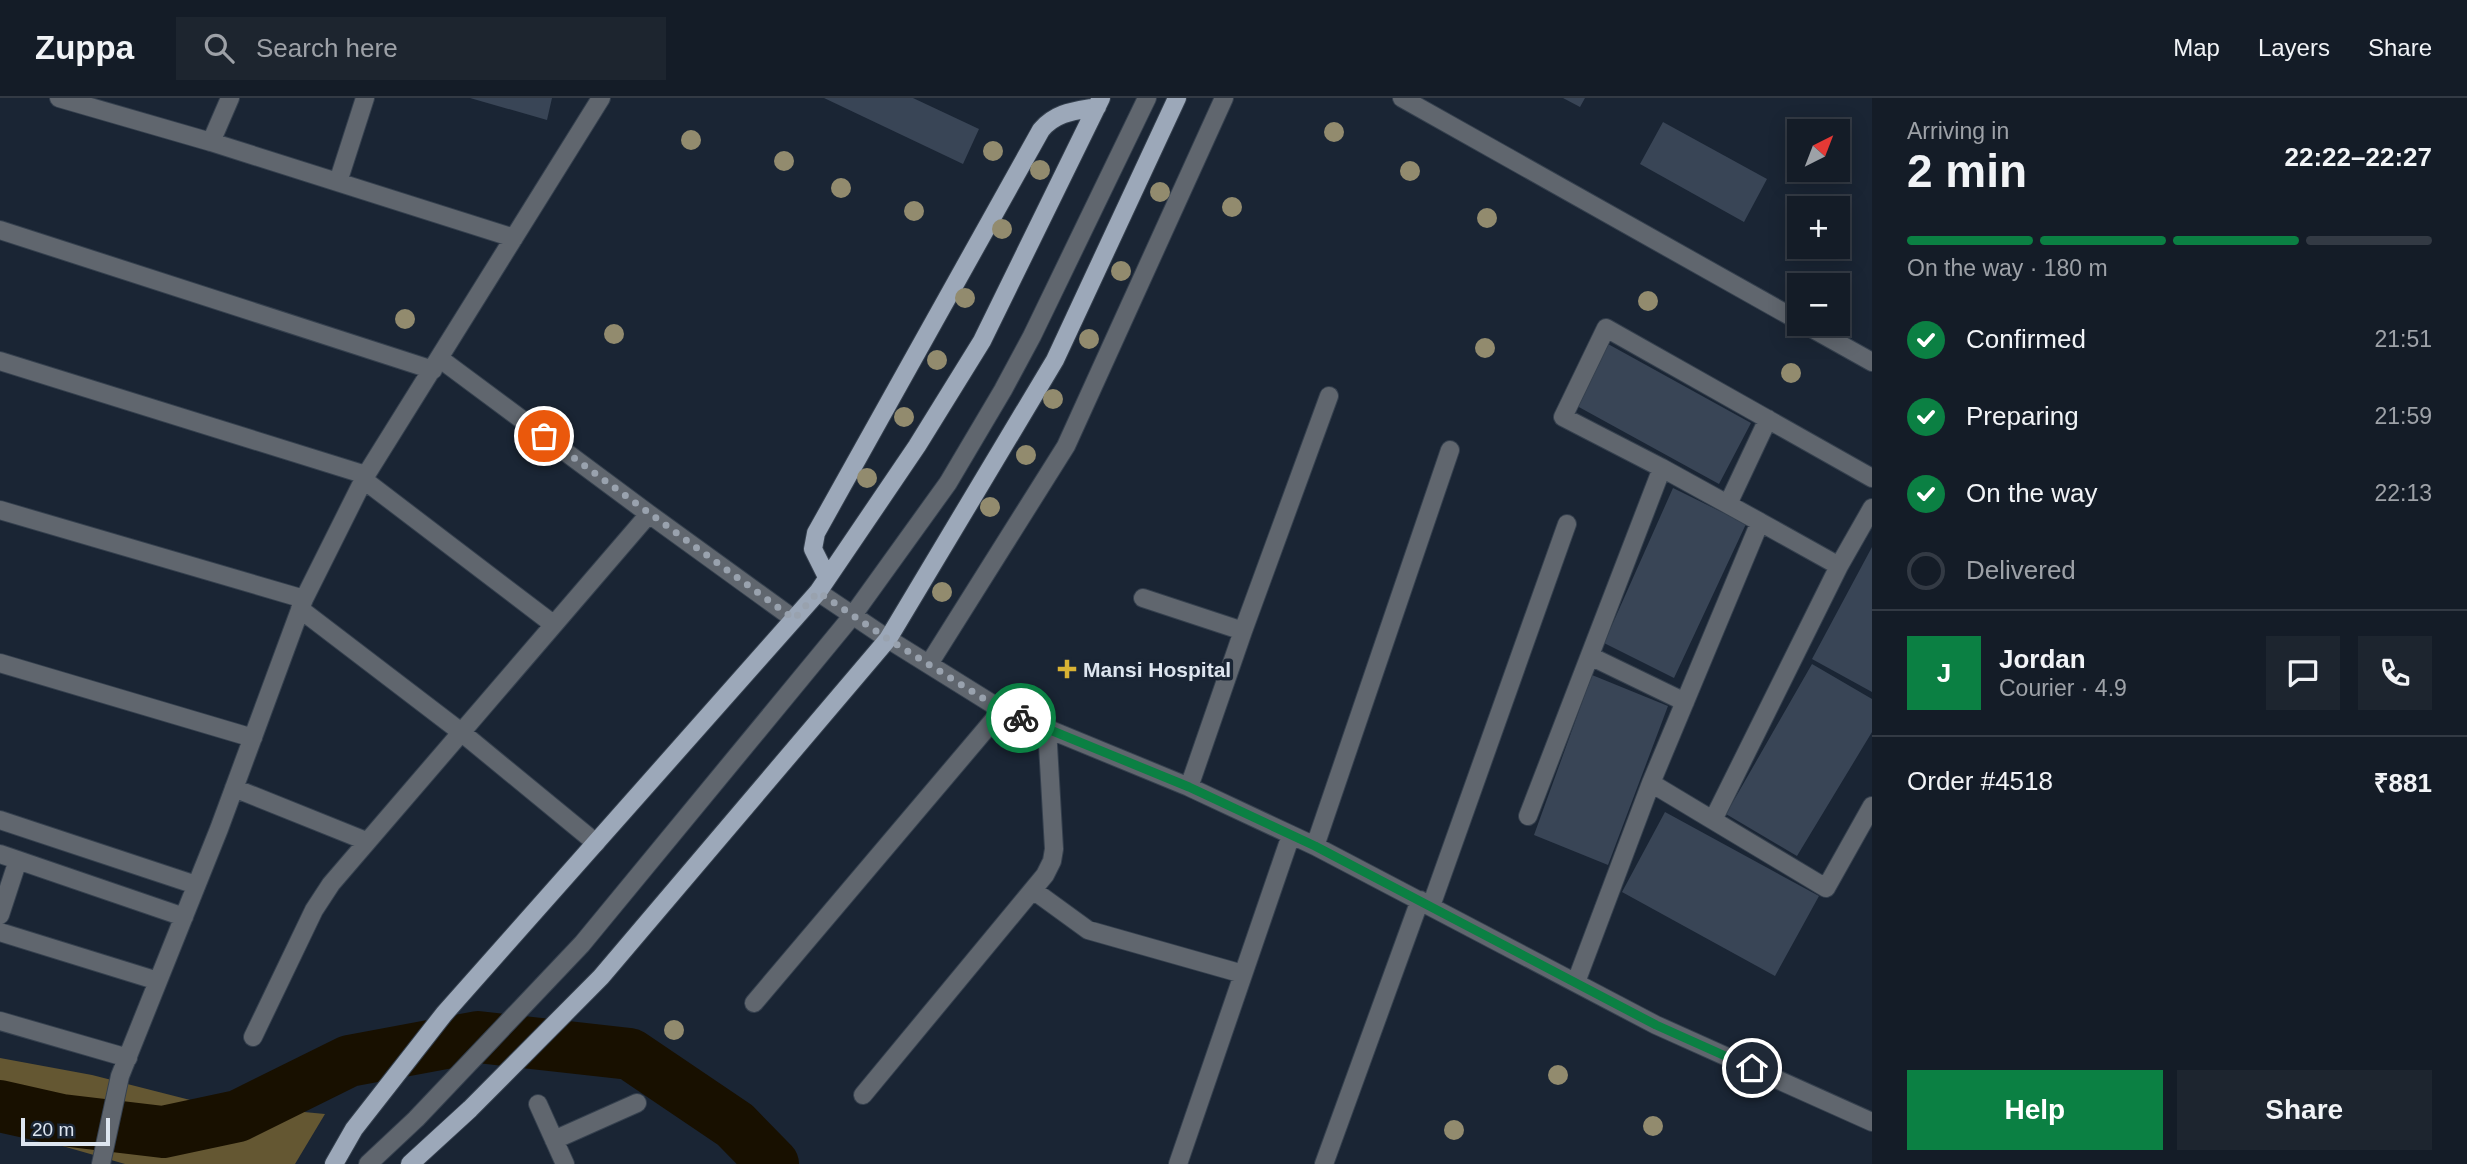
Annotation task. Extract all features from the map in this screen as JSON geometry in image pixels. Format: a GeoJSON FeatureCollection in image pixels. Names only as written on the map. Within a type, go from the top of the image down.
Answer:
{"type":"FeatureCollection","features":[{"type":"Feature","properties":{"kind":"main road"},"geometry":{"type":"LineString","coordinates":[[410,1164],[470,1109],[601,977],[888,639],[1055,360],[1177,98]]}},
{"type":"Feature","properties":{"kind":"main road"},"geometry":{"type":"LineString","coordinates":[[823,584],[813,549],[816,533],[1041,130],[1050,119],[1059,114],[1099,102]]}},
{"type":"Feature","properties":{"kind":"main road"},"geometry":{"type":"LineString","coordinates":[[334,1164],[354,1129],[444,1014],[823,584],[917,446],[982,341],[1099,102]]}},
{"type":"Feature","properties":{"kind":"street"},"geometry":{"type":"LineString","coordinates":[[60,98],[94,103],[514,238]]}},
{"type":"Feature","properties":{"kind":"street"},"geometry":{"type":"LineString","coordinates":[[211,142],[230,98]]}},
{"type":"Feature","properties":{"kind":"street"},"geometry":{"type":"LineString","coordinates":[[338,182],[365,98]]}},
{"type":"Feature","properties":{"kind":"street"},"geometry":{"type":"LineString","coordinates":[[101,1164],[120,1076],[234,788],[302,604],[365,478],[601,98]]}},
{"type":"Feature","properties":{"kind":"street"},"geometry":{"type":"LineString","coordinates":[[368,1164],[416,1119],[582,944],[853,615],[948,483],[1003,390],[1032,336],[1147,98]]}},
{"type":"Feature","properties":{"kind":"street"},"geometry":{"type":"LineString","coordinates":[[929,664],[1066,446],[1224,98]]}},
{"type":"Feature","properties":{"kind":"street"},"geometry":{"type":"LineString","coordinates":[[1402,98],[1787,314]]}},
{"type":"Feature","properties":{"kind":"street"},"geometry":{"type":"LineString","coordinates":[[0,230],[436,364],[794,619]]}},
{"type":"Feature","properties":{"kind":"street"},"geometry":{"type":"LineString","coordinates":[[1839,566],[1662,468],[1563,417],[1606,328],[1872,478]]}},
{"type":"Feature","properties":{"kind":"street"},"geometry":{"type":"LineString","coordinates":[[1825,336],[1872,362]]}},
{"type":"Feature","properties":{"kind":"street"},"geometry":{"type":"LineString","coordinates":[[0,361],[365,478],[553,624]]}},
{"type":"Feature","properties":{"kind":"street"},"geometry":{"type":"LineString","coordinates":[[1189,787],[1329,396]]}},
{"type":"Feature","properties":{"kind":"street"},"geometry":{"type":"LineString","coordinates":[[1728,504],[1768,419]]}},
{"type":"Feature","properties":{"kind":"street"},"geometry":{"type":"LineString","coordinates":[[1315,846],[1450,450]]}},
{"type":"Feature","properties":{"kind":"street"},"geometry":{"type":"LineString","coordinates":[[1528,816],[1662,468]]}},
{"type":"Feature","properties":{"kind":"street"},"geometry":{"type":"LineString","coordinates":[[1713,820],[1839,566],[1872,508]]}},
{"type":"Feature","properties":{"kind":"street"},"geometry":{"type":"LineString","coordinates":[[0,510],[302,604],[596,843]]}},
{"type":"Feature","properties":{"kind":"street"},"geometry":{"type":"LineString","coordinates":[[253,1037],[314,910],[331,884],[649,514]]}},
{"type":"Feature","properties":{"kind":"street"},"geometry":{"type":"LineString","coordinates":[[1576,982],[1651,783],[1760,522]]}},
{"type":"Feature","properties":{"kind":"street"},"geometry":{"type":"LineString","coordinates":[[1324,1164],[1567,524]]}},
{"type":"Feature","properties":{"kind":"street"},"geometry":{"type":"LineString","coordinates":[[823,584],[853,615],[1002,710],[1189,787],[1315,846],[1656,1025],[1872,1122]]}},
{"type":"Feature","properties":{"kind":"street"},"geometry":{"type":"LineString","coordinates":[[1143,598],[1243,631]]}},
{"type":"Feature","properties":{"kind":"street"},"geometry":{"type":"LineString","coordinates":[[1590,656],[1685,702]]}},
{"type":"Feature","properties":{"kind":"street"},"geometry":{"type":"LineString","coordinates":[[0,663],[253,738]]}},
{"type":"Feature","properties":{"kind":"street"},"geometry":{"type":"LineString","coordinates":[[754,1003],[1002,710]]}},
{"type":"Feature","properties":{"kind":"street"},"geometry":{"type":"LineString","coordinates":[[863,1095],[1045,875],[1054,849],[1047,728]]}},
{"type":"Feature","properties":{"kind":"street"},"geometry":{"type":"LineString","coordinates":[[1651,783],[1826,888],[1872,806]]}},
{"type":"Feature","properties":{"kind":"street"},"geometry":{"type":"LineString","coordinates":[[234,788],[366,841]]}},
{"type":"Feature","properties":{"kind":"street"},"geometry":{"type":"LineString","coordinates":[[0,820],[196,885]]}},
{"type":"Feature","properties":{"kind":"street"},"geometry":{"type":"LineString","coordinates":[[1178,1164],[1291,835]]}},
{"type":"Feature","properties":{"kind":"street"},"geometry":{"type":"LineString","coordinates":[[0,854],[184,917]]}},
{"type":"Feature","properties":{"kind":"street"},"geometry":{"type":"LineString","coordinates":[[0,915],[18,860]]}},
{"type":"Feature","properties":{"kind":"street"},"geometry":{"type":"LineString","coordinates":[[1033,890],[1088,930],[1243,974]]}},
{"type":"Feature","properties":{"kind":"street"},"geometry":{"type":"LineString","coordinates":[[0,932],[158,981]]}},
{"type":"Feature","properties":{"kind":"street"},"geometry":{"type":"LineString","coordinates":[[0,1021],[128,1058]]}},
{"type":"Feature","properties":{"kind":"street"},"geometry":{"type":"LineString","coordinates":[[554,1140],[637,1103]]}},
{"type":"Feature","properties":{"kind":"street"},"geometry":{"type":"LineString","coordinates":[[538,1104],[565,1164]]}},
{"type":"Feature","properties":{"kind":"shaded area"},"geometry":{"type":"Polygon","coordinates":[[[0,1058],[92,1075],[198,1102],[325,1114],[295,1164],[125,1164],[0,1128],[0,1058]]]}},
{"type":"Feature","properties":{"kind":"building"},"geometry":{"type":"Polygon","coordinates":[[[470,98],[552,98],[547,120],[470,98]]]}},
{"type":"Feature","properties":{"kind":"building"},"geometry":{"type":"Polygon","coordinates":[[[824,98],[913,98],[979,129],[963,164],[824,98]]]}},
{"type":"Feature","properties":{"kind":"building"},"geometry":{"type":"Polygon","coordinates":[[[1563,98],[1585,98],[1580,107],[1563,98]]]}},
{"type":"Feature","properties":{"kind":"building"},"geometry":{"type":"Polygon","coordinates":[[[1663,122],[1767,179],[1744,222],[1640,164],[1663,122]]]}},
{"type":"Feature","properties":{"kind":"building"},"geometry":{"type":"Polygon","coordinates":[[[1608,344],[1751,423],[1719,484],[1577,406],[1608,344]]]}},
{"type":"Feature","properties":{"kind":"building"},"geometry":{"type":"Polygon","coordinates":[[[1673,488],[1746,524],[1674,678],[1604,643],[1673,488]]]}},
{"type":"Feature","properties":{"kind":"building"},"geometry":{"type":"Polygon","coordinates":[[[1872,547],[1872,692],[1812,659],[1872,547]]]}},
{"type":"Feature","properties":{"kind":"building"},"geometry":{"type":"Polygon","coordinates":[[[1812,664],[1872,699],[1872,732],[1797,856],[1726,814],[1812,664]]]}},
{"type":"Feature","properties":{"kind":"building"},"geometry":{"type":"Polygon","coordinates":[[[1592,675],[1668,706],[1608,865],[1534,835],[1592,675]]]}},
{"type":"Feature","properties":{"kind":"building"},"geometry":{"type":"Polygon","coordinates":[[[1665,812],[1819,896],[1775,976],[1622,892],[1665,812]]]}},
{"type":"Feature","properties":{"kind":"waterway"},"geometry":{"type":"LineString","coordinates":[[0,1106],[62,1120],[163,1132],[238,1116],[349,1061],[478,1037],[630,1054],[735,1125],[773,1164]]}},
{"type":"Feature","properties":{"kind":"way so far"},"geometry":{"type":"LineString","coordinates":[[544,436],[794,619],[818,592],[1002,710],[1021,718]]}},
{"type":"Feature","properties":{"kind":"place","name":"Mansi Hospital"},"geometry":{"type":"Point","coordinates":[1067,669]}},
{"type":"Feature","properties":{"kind":"route"},"geometry":{"type":"LineString","coordinates":[[1021,718],[1189,787],[1315,846],[1656,1025],[1752,1068]]}}]}
